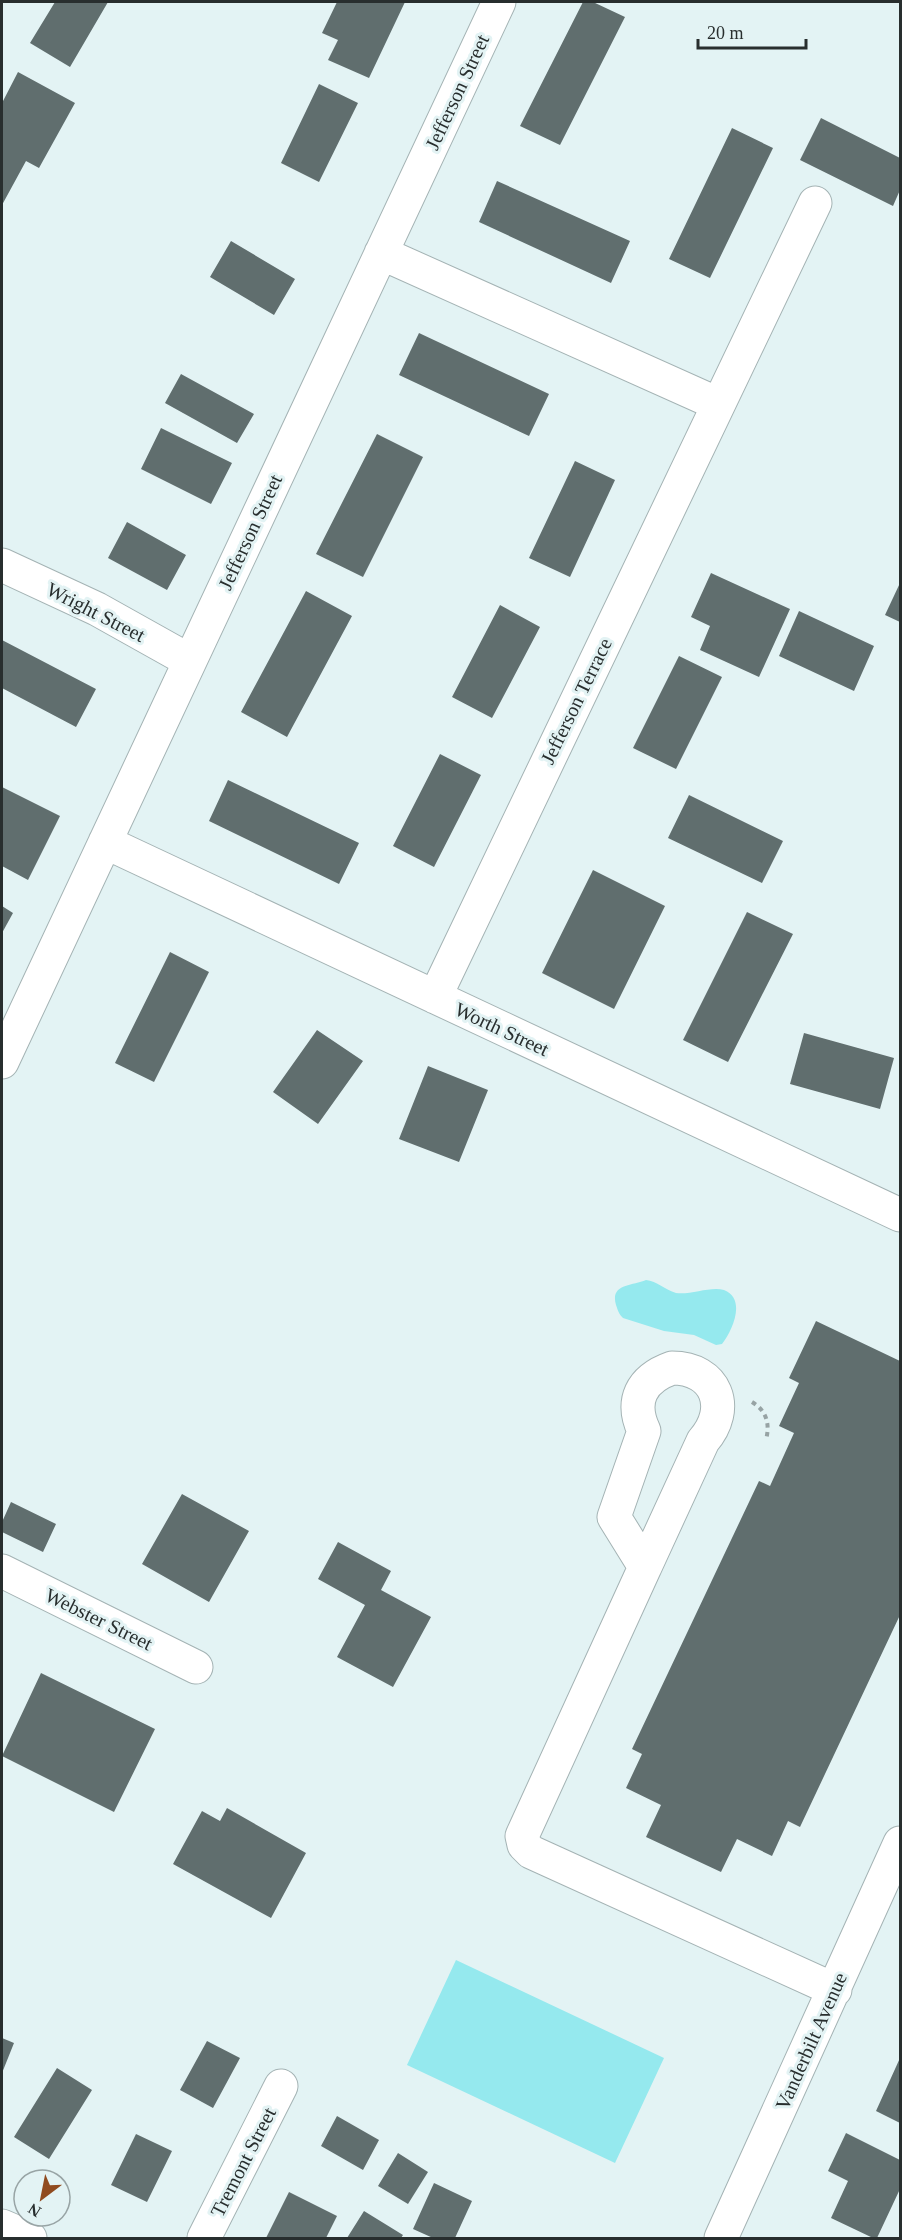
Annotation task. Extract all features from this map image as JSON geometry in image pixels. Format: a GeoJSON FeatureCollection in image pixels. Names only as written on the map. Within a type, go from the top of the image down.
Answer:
{"type":"FeatureCollection","features":[{"type":"Feature","properties":{"kind":"street","name":"Jefferson Street"},"geometry":{"type":"LineString","coordinates":[[2,1062],[499,2]]}},
{"type":"Feature","properties":{"kind":"street","name":"Jefferson Terrace"},"geometry":{"type":"LineString","coordinates":[[435,998],[814,203]]}},
{"type":"Feature","properties":{"kind":"street"},"geometry":{"type":"LineString","coordinates":[[381,253],[718,404]]}},
{"type":"Feature","properties":{"kind":"street","name":"Wright Street"},"geometry":{"type":"LineString","coordinates":[[2,565],[97,609],[190,661]]}},
{"type":"Feature","properties":{"kind":"street","name":"Worth Street"},"geometry":{"type":"LineString","coordinates":[[105,842],[900,1215]]}},
{"type":"Feature","properties":{"kind":"street"},"geometry":{"type":"LineString","coordinates":[[645,1567],[617,1522],[614,1516],[615,1510],[644,1431],[637,1405],[641,1392],[648,1381],[659,1373],[672,1368],[685,1368],[698,1373],[708,1381],[715,1393],[718,1406],[717,1419],[712,1431],[703,1440],[645,1567],[522,1836],[524,1845],[531,1852],[835,1990]]}},
{"type":"Feature","properties":{"kind":"street","name":"Webster Street"},"geometry":{"type":"LineString","coordinates":[[2,1571],[196,1666]]}},
{"type":"Feature","properties":{"kind":"street","name":"Vanderbilt Avenue"},"geometry":{"type":"LineString","coordinates":[[721,2238],[900,1843]]}},
{"type":"Feature","properties":{"kind":"street","name":"Tremont Street"},"geometry":{"type":"LineString","coordinates":[[204,2238],[281,2086]]}},
{"type":"Feature","properties":{"kind":"street"},"geometry":{"type":"LineString","coordinates":[[2,2226],[30,2238]]}},
{"type":"Feature","properties":{"kind":"path"},"geometry":{"type":"LineString","coordinates":[[750,1400],[764,1412],[768,1422],[766,1440]]}},
{"type":"Feature","properties":{"kind":"shaded area"},"geometry":{"type":"Polygon","coordinates":[[[646,1280],[676,1293],[719,1289],[731,1294],[735,1300],[735,1316],[722,1344],[716,1345],[694,1335],[664,1331],[623,1318],[616,1305],[616,1293],[623,1287],[646,1280]]]}},
{"type":"Feature","properties":{"kind":"shaded area"},"geometry":{"type":"Polygon","coordinates":[[[456,1960],[664,2058],[615,2163],[407,2065],[456,1960]]]}},
{"type":"Feature","properties":{"kind":"building"},"geometry":{"type":"Polygon","coordinates":[[[55,2],[108,2],[70,67],[30,43],[55,2]]]}},
{"type":"Feature","properties":{"kind":"building"},"geometry":{"type":"Polygon","coordinates":[[[337,2],[405,2],[369,78],[328,60],[338,40],[322,33],[337,2]]]}},
{"type":"Feature","properties":{"kind":"building"},"geometry":{"type":"Polygon","coordinates":[[[583,2],[593,2],[625,17],[560,145],[520,126],[583,2]]]}},
{"type":"Feature","properties":{"kind":"building"},"geometry":{"type":"Polygon","coordinates":[[[18,72],[75,103],[39,168],[26,161],[2,205],[2,103],[18,72]]]}},
{"type":"Feature","properties":{"kind":"building"},"geometry":{"type":"Polygon","coordinates":[[[319,84],[358,103],[319,182],[281,163],[319,84]]]}},
{"type":"Feature","properties":{"kind":"building"},"geometry":{"type":"Polygon","coordinates":[[[821,118],[900,158],[900,190],[893,206],[800,160],[821,118]]]}},
{"type":"Feature","properties":{"kind":"building"},"geometry":{"type":"Polygon","coordinates":[[[732,128],[773,148],[710,278],[669,259],[732,128]]]}},
{"type":"Feature","properties":{"kind":"building"},"geometry":{"type":"Polygon","coordinates":[[[497,181],[630,241],[611,283],[479,222],[497,181]]]}},
{"type":"Feature","properties":{"kind":"building"},"geometry":{"type":"Polygon","coordinates":[[[231,241],[295,279],[274,315],[210,277],[231,241]]]}},
{"type":"Feature","properties":{"kind":"building"},"geometry":{"type":"Polygon","coordinates":[[[419,333],[549,394],[529,436],[399,375],[419,333]]]}},
{"type":"Feature","properties":{"kind":"building"},"geometry":{"type":"Polygon","coordinates":[[[181,374],[254,414],[237,443],[165,403],[181,374]]]}},
{"type":"Feature","properties":{"kind":"building"},"geometry":{"type":"Polygon","coordinates":[[[161,428],[232,463],[211,504],[141,469],[161,428]]]}},
{"type":"Feature","properties":{"kind":"building"},"geometry":{"type":"Polygon","coordinates":[[[377,434],[423,457],[363,577],[316,554],[377,434]]]}},
{"type":"Feature","properties":{"kind":"building"},"geometry":{"type":"Polygon","coordinates":[[[575,461],[615,480],[570,577],[529,558],[575,461]]]}},
{"type":"Feature","properties":{"kind":"building"},"geometry":{"type":"Polygon","coordinates":[[[127,522],[186,555],[167,590],[108,558],[127,522]]]}},
{"type":"Feature","properties":{"kind":"building"},"geometry":{"type":"Polygon","coordinates":[[[711,573],[790,609],[759,677],[700,650],[710,626],[691,617],[711,573]]]}},
{"type":"Feature","properties":{"kind":"building"},"geometry":{"type":"Polygon","coordinates":[[[900,583],[900,622],[885,615],[900,583]]]}},
{"type":"Feature","properties":{"kind":"building"},"geometry":{"type":"Polygon","coordinates":[[[306,591],[352,616],[287,737],[241,712],[306,591]]]}},
{"type":"Feature","properties":{"kind":"building"},"geometry":{"type":"Polygon","coordinates":[[[500,605],[540,627],[492,718],[452,697],[500,605]]]}},
{"type":"Feature","properties":{"kind":"building"},"geometry":{"type":"Polygon","coordinates":[[[799,611],[874,646],[854,691],[779,656],[799,611]]]}},
{"type":"Feature","properties":{"kind":"building"},"geometry":{"type":"Polygon","coordinates":[[[2,640],[96,689],[76,727],[2,688],[2,640]]]}},
{"type":"Feature","properties":{"kind":"building"},"geometry":{"type":"Polygon","coordinates":[[[679,656],[722,677],[676,769],[633,748],[679,656]]]}},
{"type":"Feature","properties":{"kind":"building"},"geometry":{"type":"Polygon","coordinates":[[[440,754],[481,775],[434,867],[393,846],[440,754]]]}},
{"type":"Feature","properties":{"kind":"building"},"geometry":{"type":"Polygon","coordinates":[[[228,780],[359,843],[339,884],[209,821],[228,780]]]}},
{"type":"Feature","properties":{"kind":"building"},"geometry":{"type":"Polygon","coordinates":[[[2,787],[60,816],[28,880],[2,866],[2,787]]]}},
{"type":"Feature","properties":{"kind":"building"},"geometry":{"type":"Polygon","coordinates":[[[689,795],[783,841],[762,883],[668,838],[689,795]]]}},
{"type":"Feature","properties":{"kind":"building"},"geometry":{"type":"Polygon","coordinates":[[[593,870],[665,906],[614,1009],[542,973],[593,870]]]}},
{"type":"Feature","properties":{"kind":"building"},"geometry":{"type":"Polygon","coordinates":[[[2,906],[13,913],[2,933],[2,906]]]}},
{"type":"Feature","properties":{"kind":"building"},"geometry":{"type":"Polygon","coordinates":[[[747,912],[793,934],[728,1062],[683,1040],[747,912]]]}},
{"type":"Feature","properties":{"kind":"building"},"geometry":{"type":"Polygon","coordinates":[[[170,952],[209,972],[154,1082],[115,1063],[170,952]]]}},
{"type":"Feature","properties":{"kind":"building"},"geometry":{"type":"Polygon","coordinates":[[[317,1030],[363,1061],[318,1124],[273,1092],[317,1030]]]}},
{"type":"Feature","properties":{"kind":"building"},"geometry":{"type":"Polygon","coordinates":[[[804,1033],[894,1058],[880,1109],[790,1084],[804,1033]]]}},
{"type":"Feature","properties":{"kind":"building"},"geometry":{"type":"Polygon","coordinates":[[[428,1066],[488,1090],[459,1162],[399,1139],[428,1066]]]}},
{"type":"Feature","properties":{"kind":"building"},"geometry":{"type":"Polygon","coordinates":[[[816,1321],[900,1361],[900,1615],[800,1827],[788,1821],[772,1856],[737,1839],[721,1872],[646,1837],[661,1805],[626,1788],[642,1754],[632,1749],[759,1481],[770,1486],[794,1433],[779,1426],[799,1383],[789,1378],[816,1321]]]}},
{"type":"Feature","properties":{"kind":"building"},"geometry":{"type":"Polygon","coordinates":[[[182,1494],[249,1531],[209,1602],[142,1564],[182,1494]]]}},
{"type":"Feature","properties":{"kind":"building"},"geometry":{"type":"Polygon","coordinates":[[[11,1502],[56,1524],[43,1552],[2,1532],[2,1522],[11,1502]]]}},
{"type":"Feature","properties":{"kind":"building"},"geometry":{"type":"Polygon","coordinates":[[[338,1542],[391,1571],[381,1590],[431,1617],[393,1687],[337,1657],[365,1605],[318,1579],[338,1542]]]}},
{"type":"Feature","properties":{"kind":"building"},"geometry":{"type":"Polygon","coordinates":[[[41,1673],[155,1729],[114,1812],[2,1756],[41,1673]]]}},
{"type":"Feature","properties":{"kind":"building"},"geometry":{"type":"Polygon","coordinates":[[[227,1808],[306,1853],[271,1918],[173,1864],[202,1811],[220,1821],[227,1808]]]}},
{"type":"Feature","properties":{"kind":"building"},"geometry":{"type":"Polygon","coordinates":[[[2,2038],[14,2043],[2,2073],[2,2038]]]}},
{"type":"Feature","properties":{"kind":"building"},"geometry":{"type":"Polygon","coordinates":[[[207,2041],[240,2058],[213,2108],[180,2090],[207,2041]]]}},
{"type":"Feature","properties":{"kind":"building"},"geometry":{"type":"Polygon","coordinates":[[[900,2058],[900,2123],[876,2111],[900,2058]]]}},
{"type":"Feature","properties":{"kind":"building"},"geometry":{"type":"Polygon","coordinates":[[[57,2068],[92,2090],[49,2159],[14,2137],[57,2068]]]}},
{"type":"Feature","properties":{"kind":"building"},"geometry":{"type":"Polygon","coordinates":[[[337,2116],[379,2140],[363,2170],[321,2146],[337,2116]]]}},
{"type":"Feature","properties":{"kind":"building"},"geometry":{"type":"Polygon","coordinates":[[[846,2133],[900,2160],[900,2189],[877,2238],[831,2218],[848,2181],[828,2171],[846,2133]]]}},
{"type":"Feature","properties":{"kind":"building"},"geometry":{"type":"Polygon","coordinates":[[[136,2134],[172,2151],[147,2202],[111,2185],[136,2134]]]}},
{"type":"Feature","properties":{"kind":"building"},"geometry":{"type":"Polygon","coordinates":[[[398,2153],[428,2172],[408,2204],[378,2186],[398,2153]]]}},
{"type":"Feature","properties":{"kind":"building"},"geometry":{"type":"Polygon","coordinates":[[[434,2183],[472,2201],[455,2238],[433,2238],[413,2229],[434,2183]]]}},
{"type":"Feature","properties":{"kind":"building"},"geometry":{"type":"Polygon","coordinates":[[[289,2192],[337,2216],[326,2238],[266,2238],[289,2192]]]}},
{"type":"Feature","properties":{"kind":"building"},"geometry":{"type":"Polygon","coordinates":[[[364,2211],[403,2235],[401,2238],[347,2238],[364,2211]]]}}]}
